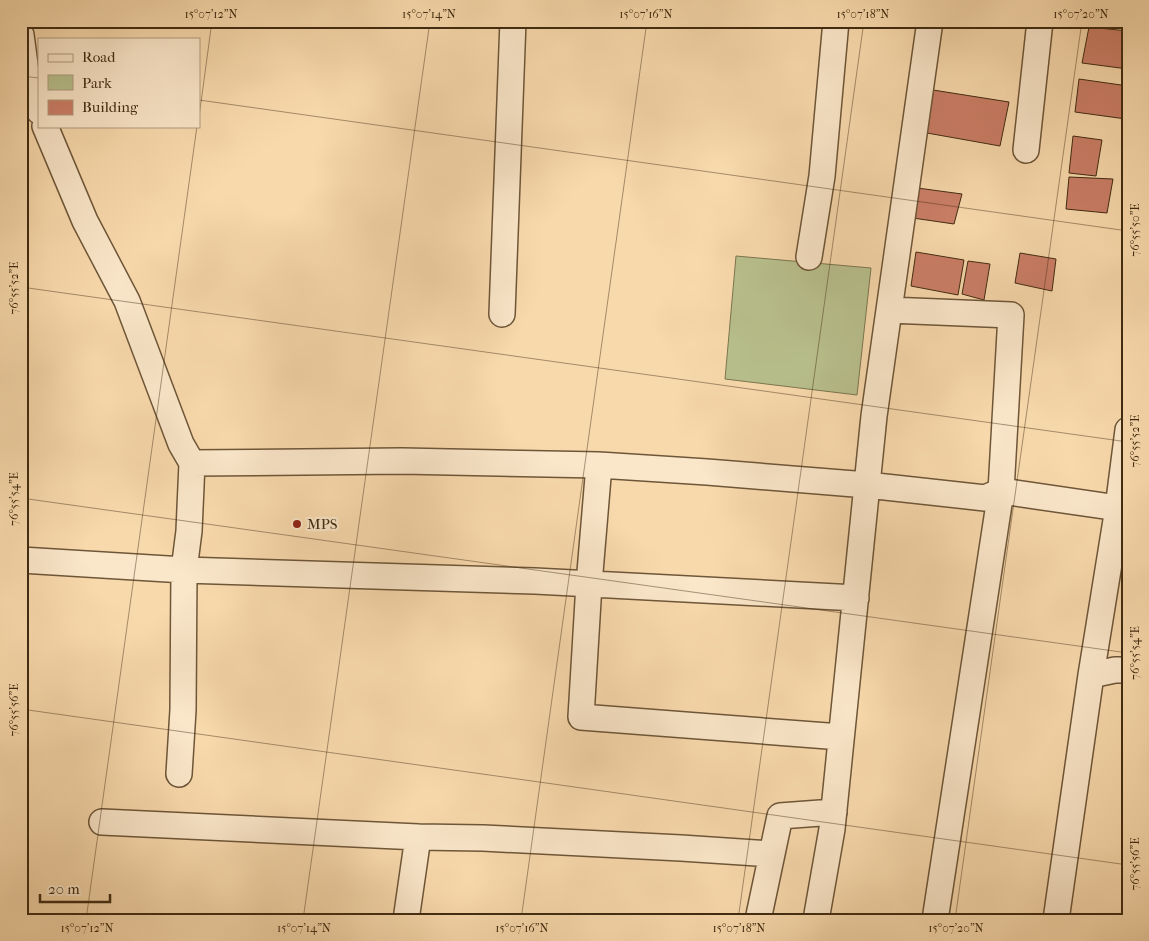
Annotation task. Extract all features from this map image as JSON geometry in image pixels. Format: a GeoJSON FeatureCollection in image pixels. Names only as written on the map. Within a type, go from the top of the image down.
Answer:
{"type":"FeatureCollection","features":[{"type":"Feature","properties":{"kind":"street"},"geometry":{"type":"LineString","coordinates":[[502,314],[513,21]]}},
{"type":"Feature","properties":{"kind":"street"},"geometry":{"type":"LineString","coordinates":[[809,257],[822,176],[836,21]]}},
{"type":"Feature","properties":{"kind":"street"},"geometry":{"type":"LineString","coordinates":[[816,920],[834,812],[874,416],[930,21]]}},
{"type":"Feature","properties":{"kind":"street"},"geometry":{"type":"LineString","coordinates":[[1026,150],[1040,21]]}},
{"type":"Feature","properties":{"kind":"street"},"geometry":{"type":"LineString","coordinates":[[21,35],[28,87],[38,109]]}},
{"type":"Feature","properties":{"kind":"street"},"geometry":{"type":"LineString","coordinates":[[46,128],[85,221],[127,301],[180,444],[192,464],[189,531],[184,570],[184,710],[179,774]]}},
{"type":"Feature","properties":{"kind":"street"},"geometry":{"type":"LineString","coordinates":[[889,310],[1011,315],[1001,491],[935,920]]}},
{"type":"Feature","properties":{"kind":"street"},"geometry":{"type":"LineString","coordinates":[[1056,920],[1128,430]]}},
{"type":"Feature","properties":{"kind":"street"},"geometry":{"type":"LineString","coordinates":[[192,464],[402,461],[599,465],[867,485],[985,498],[1001,491],[1118,508]]}},
{"type":"Feature","properties":{"kind":"street"},"geometry":{"type":"LineString","coordinates":[[599,465],[581,717],[841,737]]}},
{"type":"Feature","properties":{"kind":"street"},"geometry":{"type":"LineString","coordinates":[[21,560],[184,570],[525,581],[856,598]]}},
{"type":"Feature","properties":{"kind":"street"},"geometry":{"type":"LineString","coordinates":[[1091,675],[1115,670],[1128,670]]}},
{"type":"Feature","properties":{"kind":"street"},"geometry":{"type":"LineString","coordinates":[[758,920],[780,816],[834,812]]}},
{"type":"Feature","properties":{"kind":"street"},"geometry":{"type":"LineString","coordinates":[[102,822],[418,837],[483,838],[772,854]]}},
{"type":"Feature","properties":{"kind":"street"},"geometry":{"type":"LineString","coordinates":[[406,920],[418,837]]}},
{"type":"Feature","properties":{"kind":"green space"},"geometry":{"type":"Polygon","coordinates":[[[736,256],[871,268],[857,395],[725,379],[736,256]]]}},
{"type":"Feature","properties":{"kind":"building"},"geometry":{"type":"Polygon","coordinates":[[[1089,27],[1128,31],[1128,69],[1082,63],[1089,27]]]}},
{"type":"Feature","properties":{"kind":"building"},"geometry":{"type":"Polygon","coordinates":[[[1079,79],[1128,86],[1126,119],[1075,112],[1079,79]]]}},
{"type":"Feature","properties":{"kind":"building"},"geometry":{"type":"Polygon","coordinates":[[[933,90],[1009,102],[1000,146],[927,133],[933,90]]]}},
{"type":"Feature","properties":{"kind":"building"},"geometry":{"type":"Polygon","coordinates":[[[1073,136],[1102,140],[1096,176],[1069,173],[1073,136]]]}},
{"type":"Feature","properties":{"kind":"building"},"geometry":{"type":"Polygon","coordinates":[[[1069,177],[1113,179],[1107,213],[1066,209],[1069,177]]]}},
{"type":"Feature","properties":{"kind":"building"},"geometry":{"type":"Polygon","coordinates":[[[910,187],[962,194],[954,224],[906,217],[910,187]]]}},
{"type":"Feature","properties":{"kind":"building"},"geometry":{"type":"Polygon","coordinates":[[[916,252],[964,260],[958,295],[911,286],[916,252]]]}},
{"type":"Feature","properties":{"kind":"building"},"geometry":{"type":"Polygon","coordinates":[[[1020,253],[1056,259],[1052,291],[1015,283],[1020,253]]]}},
{"type":"Feature","properties":{"kind":"building"},"geometry":{"type":"Polygon","coordinates":[[[968,261],[990,264],[984,300],[962,294],[968,261]]]}},
{"type":"Feature","properties":{"kind":"place","name":"MPS"},"geometry":{"type":"Point","coordinates":[297,524]}}]}
